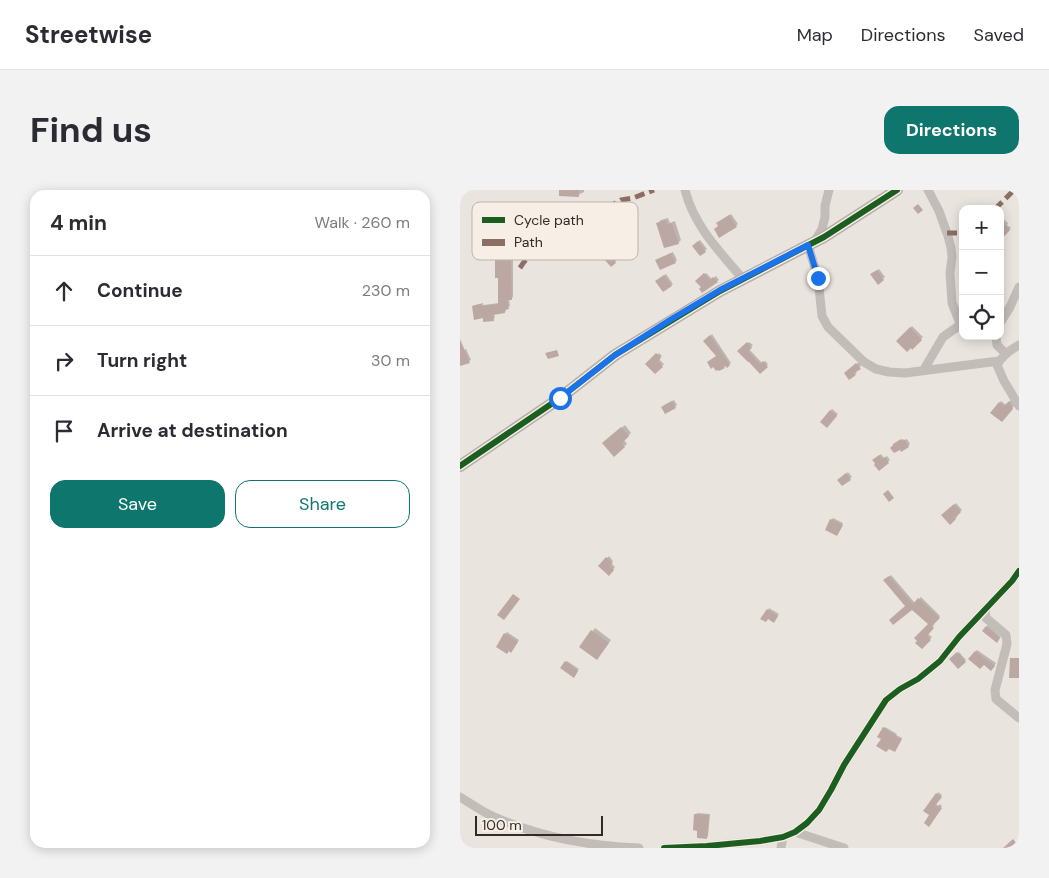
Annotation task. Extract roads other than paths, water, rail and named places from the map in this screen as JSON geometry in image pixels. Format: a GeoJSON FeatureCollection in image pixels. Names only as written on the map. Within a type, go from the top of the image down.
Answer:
{"type":"FeatureCollection","features":[{"type":"Feature","properties":{"kind":"street"},"geometry":{"type":"LineString","coordinates":[[685,190],[694,215],[706,235],[742,280]]}},
{"type":"Feature","properties":{"kind":"street"},"geometry":{"type":"LineString","coordinates":[[829,190],[825,206],[825,217],[812,243],[822,316],[828,327],[864,362],[889,372],[905,373],[1002,358]]}},
{"type":"Feature","properties":{"kind":"street"},"geometry":{"type":"LineString","coordinates":[[460,466],[560,398],[615,355],[720,290],[832,232],[897,190]]}},
{"type":"Feature","properties":{"kind":"street"},"geometry":{"type":"LineString","coordinates":[[923,371],[943,337],[960,325],[952,303],[950,281],[951,248],[939,211],[928,190]]}},
{"type":"Feature","properties":{"kind":"street"},"geometry":{"type":"LineString","coordinates":[[1004,317],[1019,287]]}},
{"type":"Feature","properties":{"kind":"street"},"geometry":{"type":"LineString","coordinates":[[996,340],[1002,358]]}},
{"type":"Feature","properties":{"kind":"street"},"geometry":{"type":"LineString","coordinates":[[1019,345],[1010,350],[997,365],[999,372],[1019,406]]}},
{"type":"Feature","properties":{"kind":"street"},"geometry":{"type":"LineString","coordinates":[[664,848],[707,846],[783,837],[795,832],[807,823],[819,810],[844,765],[886,700],[900,689],[918,680],[940,661],[959,637],[1012,581],[1019,571]]}},
{"type":"Feature","properties":{"kind":"street"},"geometry":{"type":"LineString","coordinates":[[985,609],[986,618],[1006,635],[1007,644],[996,690],[996,699],[1019,718]]}},
{"type":"Feature","properties":{"kind":"street"},"geometry":{"type":"LineString","coordinates":[[460,797],[488,814],[546,835],[639,848]]}},
{"type":"Feature","properties":{"kind":"street"},"geometry":{"type":"LineString","coordinates":[[795,832],[844,848]]}},
{"type":"Feature","properties":{"kind":"street"},"geometry":{"type":"LineString","coordinates":[[781,848],[783,837]]}}]}
